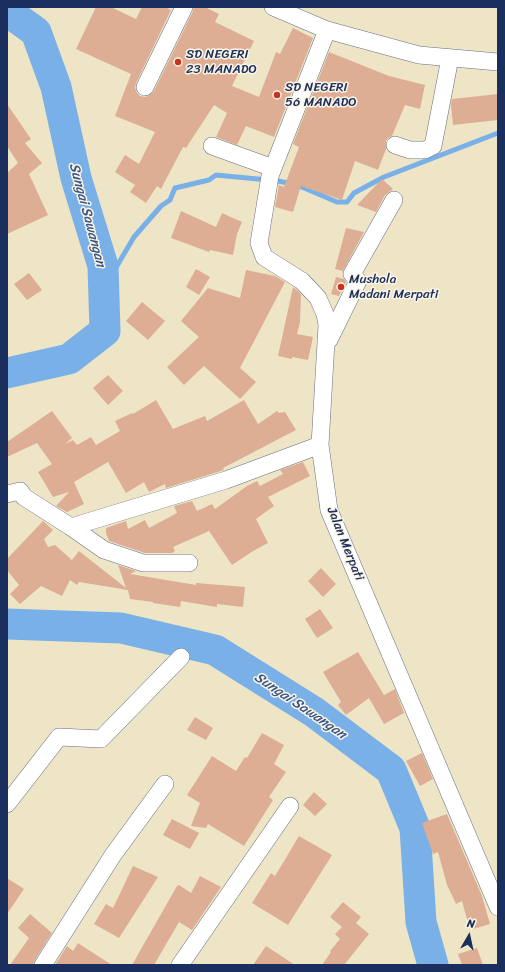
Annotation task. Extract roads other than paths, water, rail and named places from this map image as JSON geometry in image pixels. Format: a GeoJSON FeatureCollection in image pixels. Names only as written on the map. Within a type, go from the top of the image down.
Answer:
{"type":"FeatureCollection","features":[{"type":"Feature","properties":{"kind":"street"},"geometry":{"type":"LineString","coordinates":[[146,87],[184,7]]}},
{"type":"Feature","properties":{"kind":"street"},"geometry":{"type":"LineString","coordinates":[[273,7],[327,30],[419,55],[498,62]]}},
{"type":"Feature","properties":{"kind":"street","name":"Jalan Merpati"},"geometry":{"type":"LineString","coordinates":[[327,30],[272,172],[259,243],[264,257],[302,281],[318,298],[325,314],[327,325],[320,445],[329,510],[498,907]]}},
{"type":"Feature","properties":{"kind":"street"},"geometry":{"type":"LineString","coordinates":[[395,145],[410,150],[425,150],[433,146],[450,58]]}},
{"type":"Feature","properties":{"kind":"street"},"geometry":{"type":"LineString","coordinates":[[212,146],[272,172]]}},
{"type":"Feature","properties":{"kind":"street"},"geometry":{"type":"LineString","coordinates":[[326,346],[358,281],[352,274],[394,200]]}},
{"type":"Feature","properties":{"kind":"street"},"geometry":{"type":"LineString","coordinates":[[71,526],[226,480],[320,445]]}},
{"type":"Feature","properties":{"kind":"street"},"geometry":{"type":"LineString","coordinates":[[7,494],[20,491],[24,497],[71,526],[104,550],[143,563],[189,563]]}},
{"type":"Feature","properties":{"kind":"street"},"geometry":{"type":"LineString","coordinates":[[7,804],[59,737],[101,739],[181,657]]}},
{"type":"Feature","properties":{"kind":"street"},"geometry":{"type":"LineString","coordinates":[[43,965],[113,855],[165,784]]}},
{"type":"Feature","properties":{"kind":"street"},"geometry":{"type":"LineString","coordinates":[[180,965],[290,806]]}},
{"type":"Feature","properties":{"kind":"waterway","name":"Sungai Sawangan"},"geometry":{"type":"LineString","coordinates":[[7,11],[36,32],[56,87],[76,178],[103,266],[105,331],[69,359],[7,373]]}},
{"type":"Feature","properties":{"kind":"waterway"},"geometry":{"type":"LineString","coordinates":[[104,288],[134,237],[161,206],[170,200],[175,188],[209,180],[216,175],[278,181],[297,185],[337,202],[347,202],[354,193],[384,177],[498,133]]}},
{"type":"Feature","properties":{"kind":"waterway","name":"Sungai Sawangan"},"geometry":{"type":"LineString","coordinates":[[7,624],[121,628],[215,650],[314,712],[391,770],[415,828],[421,922],[433,965]]}},
{"type":"Feature","properties":{"kind":"place","name":"SD NEGERI 23 MANADO"},"geometry":{"type":"Point","coordinates":[178,62]}},
{"type":"Feature","properties":{"kind":"place","name":"SD NEGERI 56 MANADO"},"geometry":{"type":"Point","coordinates":[277,95]}},
{"type":"Feature","properties":{"kind":"place","name":"Mushola Madani Merpati"},"geometry":{"type":"Point","coordinates":[341,287]}}]}
